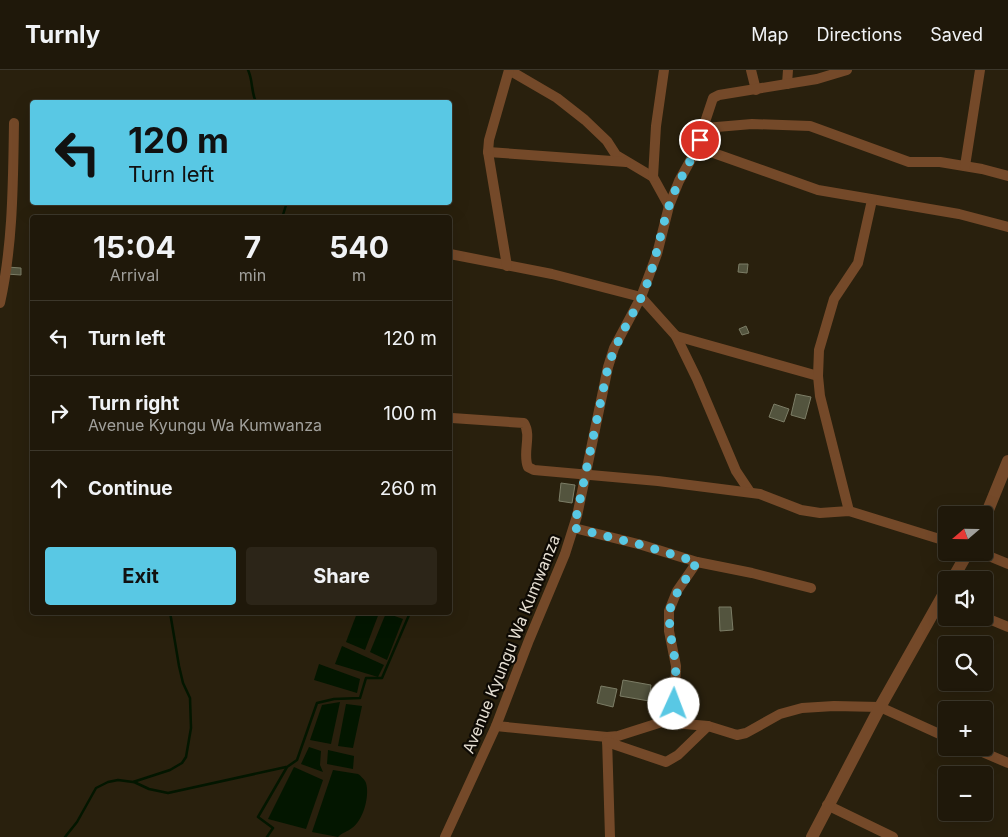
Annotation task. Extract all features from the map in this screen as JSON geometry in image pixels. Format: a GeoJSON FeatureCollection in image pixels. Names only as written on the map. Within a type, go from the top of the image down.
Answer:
{"type":"FeatureCollection","features":[{"type":"Feature","properties":{"kind":"street"},"geometry":{"type":"LineString","coordinates":[[507,266],[488,152],[488,140],[509,70],[557,98],[585,120],[616,154],[626,162],[640,168],[653,177],[669,206]]}},
{"type":"Feature","properties":{"kind":"street"},"geometry":{"type":"LineString","coordinates":[[653,177],[656,126],[664,70]]}},
{"type":"Feature","properties":{"kind":"street"},"geometry":{"type":"LineString","coordinates":[[751,70],[756,90],[836,74],[847,70]]}},
{"type":"Feature","properties":{"kind":"street"},"geometry":{"type":"LineString","coordinates":[[787,84],[788,70]]}},
{"type":"Feature","properties":{"kind":"street"},"geometry":{"type":"LineString","coordinates":[[964,166],[980,70]]}},
{"type":"Feature","properties":{"kind":"street","name":"Avenue Kyungu Wa Kumwanza"},"geometry":{"type":"LineString","coordinates":[[445,837],[496,726],[529,640],[566,554],[574,528],[590,447],[614,348],[641,297],[657,254],[669,206],[705,128],[713,98],[756,90]]}},
{"type":"Feature","properties":{"kind":"street"},"geometry":{"type":"LineString","coordinates":[[0,303],[4,287],[12,204],[14,123]]}},
{"type":"Feature","properties":{"kind":"street"},"geometry":{"type":"LineString","coordinates":[[705,128],[752,124],[810,126],[909,162],[940,162],[1008,176]]}},
{"type":"Feature","properties":{"kind":"street"},"geometry":{"type":"LineString","coordinates":[[695,152],[705,150],[713,152],[818,190],[959,214],[1008,227]]}},
{"type":"Feature","properties":{"kind":"street"},"geometry":{"type":"LineString","coordinates":[[488,152],[626,162]]}},
{"type":"Feature","properties":{"kind":"street"},"geometry":{"type":"LineString","coordinates":[[849,511],[828,430],[818,376],[819,350],[834,299],[858,263],[872,200]]}},
{"type":"Feature","properties":{"kind":"street"},"geometry":{"type":"LineString","coordinates":[[452,254],[552,274],[641,297],[676,336],[697,379],[736,472],[750,492]]}},
{"type":"Feature","properties":{"kind":"street"},"geometry":{"type":"LineString","coordinates":[[676,336],[818,376]]}},
{"type":"Feature","properties":{"kind":"street"},"geometry":{"type":"LineString","coordinates":[[452,418],[521,422],[526,425],[525,459],[528,467],[534,470],[750,492],[771,497],[801,510],[820,512],[849,511],[938,539]]}},
{"type":"Feature","properties":{"kind":"street"},"geometry":{"type":"LineString","coordinates":[[991,506],[1004,479],[1008,461]]}},
{"type":"Feature","properties":{"kind":"street"},"geometry":{"type":"LineString","coordinates":[[735,491],[736,472]]}},
{"type":"Feature","properties":{"kind":"street"},"geometry":{"type":"LineString","coordinates":[[574,528],[642,545],[697,562],[752,573],[811,588]]}},
{"type":"Feature","properties":{"kind":"street"},"geometry":{"type":"LineString","coordinates":[[993,558],[1008,564]]}},
{"type":"Feature","properties":{"kind":"street"},"geometry":{"type":"LineString","coordinates":[[674,723],[676,666],[670,631],[669,611],[678,591],[697,562]]}},
{"type":"Feature","properties":{"kind":"street"},"geometry":{"type":"LineString","coordinates":[[812,837],[880,708],[938,607]]}},
{"type":"Feature","properties":{"kind":"street"},"geometry":{"type":"LineString","coordinates":[[993,621],[1008,627]]}},
{"type":"Feature","properties":{"kind":"street"},"geometry":{"type":"LineString","coordinates":[[607,740],[652,724],[674,723],[708,726],[737,734],[746,733],[780,714],[802,708],[834,706],[880,708],[938,733]]}},
{"type":"Feature","properties":{"kind":"street"},"geometry":{"type":"LineString","coordinates":[[496,726],[607,740],[666,762],[678,755],[708,726]]}},
{"type":"Feature","properties":{"kind":"street"},"geometry":{"type":"LineString","coordinates":[[607,740],[610,837]]}},
{"type":"Feature","properties":{"kind":"street"},"geometry":{"type":"LineString","coordinates":[[992,756],[1008,763]]}},
{"type":"Feature","properties":{"kind":"street"},"geometry":{"type":"LineString","coordinates":[[828,805],[893,837]]}},
{"type":"Feature","properties":{"kind":"shaded area"},"geometry":{"type":"Polygon","coordinates":[[[356,615],[378,615],[365,650],[346,642],[356,615]]]}},
{"type":"Feature","properties":{"kind":"shaded area"},"geometry":{"type":"Polygon","coordinates":[[[385,615],[403,619],[387,660],[370,652],[385,615]]]}},
{"type":"Feature","properties":{"kind":"shaded area"},"geometry":{"type":"Polygon","coordinates":[[[342,646],[384,665],[378,677],[335,664],[342,646]]]}},
{"type":"Feature","properties":{"kind":"shaded area"},"geometry":{"type":"Polygon","coordinates":[[[319,664],[360,679],[357,693],[314,680],[319,664]]]}},
{"type":"Feature","properties":{"kind":"shaded area"},"geometry":{"type":"Polygon","coordinates":[[[340,702],[331,744],[310,740],[322,705],[340,702]]]}},
{"type":"Feature","properties":{"kind":"shaded area"},"geometry":{"type":"Polygon","coordinates":[[[346,704],[362,706],[353,748],[338,746],[346,704]]]}},
{"type":"Feature","properties":{"kind":"shaded area"},"geometry":{"type":"Polygon","coordinates":[[[309,747],[321,751],[320,765],[323,772],[301,764],[309,747]]]}},
{"type":"Feature","properties":{"kind":"shaded area"},"geometry":{"type":"Polygon","coordinates":[[[328,750],[354,756],[353,769],[327,764],[328,750]]]}},
{"type":"Feature","properties":{"kind":"shaded area"},"geometry":{"type":"Polygon","coordinates":[[[294,767],[323,780],[306,829],[268,819],[294,767]]]}},
{"type":"Feature","properties":{"kind":"shaded area"},"geometry":{"type":"Polygon","coordinates":[[[333,770],[358,774],[365,781],[367,788],[365,808],[359,820],[356,825],[338,837],[312,832],[333,770]]]}},
{"type":"Feature","properties":{"kind":"building"},"geometry":{"type":"Polygon","coordinates":[[[739,264],[748,264],[747,273],[738,272],[739,264]]]}},
{"type":"Feature","properties":{"kind":"building"},"geometry":{"type":"Polygon","coordinates":[[[7,267],[21,268],[21,275],[6,274],[7,267]]]}},
{"type":"Feature","properties":{"kind":"building"},"geometry":{"type":"Polygon","coordinates":[[[746,326],[749,333],[742,335],[739,329],[746,326]]]}},
{"type":"Feature","properties":{"kind":"building"},"geometry":{"type":"Polygon","coordinates":[[[796,394],[811,397],[805,419],[791,415],[796,394]]]}},
{"type":"Feature","properties":{"kind":"building"},"geometry":{"type":"Polygon","coordinates":[[[774,404],[789,409],[784,422],[769,417],[774,404]]]}},
{"type":"Feature","properties":{"kind":"building"},"geometry":{"type":"Polygon","coordinates":[[[561,483],[575,485],[572,503],[559,501],[561,483]]]}},
{"type":"Feature","properties":{"kind":"building"},"geometry":{"type":"Polygon","coordinates":[[[719,607],[731,607],[733,630],[720,631],[719,607]]]}},
{"type":"Feature","properties":{"kind":"building"},"geometry":{"type":"Polygon","coordinates":[[[623,680],[651,685],[649,701],[620,696],[623,680]]]}},
{"type":"Feature","properties":{"kind":"building"},"geometry":{"type":"Polygon","coordinates":[[[601,686],[617,689],[613,707],[597,703],[601,686]]]}},
{"type":"Feature","properties":{"kind":"waterway"},"geometry":{"type":"LineString","coordinates":[[248,70],[255,100]]}},
{"type":"Feature","properties":{"kind":"waterway"},"geometry":{"type":"LineString","coordinates":[[283,215],[286,205]]}},
{"type":"Feature","properties":{"kind":"waterway"},"geometry":{"type":"LineString","coordinates":[[65,837],[77,822],[96,788],[108,782],[118,780],[133,782],[170,770],[182,763],[186,757],[191,728],[190,698],[183,683],[179,666],[170,615]]}},
{"type":"Feature","properties":{"kind":"waterway"},"geometry":{"type":"LineString","coordinates":[[267,837],[273,828],[258,817],[287,767],[297,760],[317,703],[334,699],[360,698],[366,678],[382,678],[409,615]]}},
{"type":"Feature","properties":{"kind":"waterway"},"geometry":{"type":"LineString","coordinates":[[134,782],[149,789],[168,793],[286,767]]}},
{"type":"Feature","properties":{"kind":"route"},"geometry":{"type":"LineString","coordinates":[[674,704],[676,666],[670,631],[669,611],[678,591],[697,562],[642,545],[574,528],[590,447],[614,348],[641,297],[657,254],[669,206],[679,181],[700,140]]}}]}
